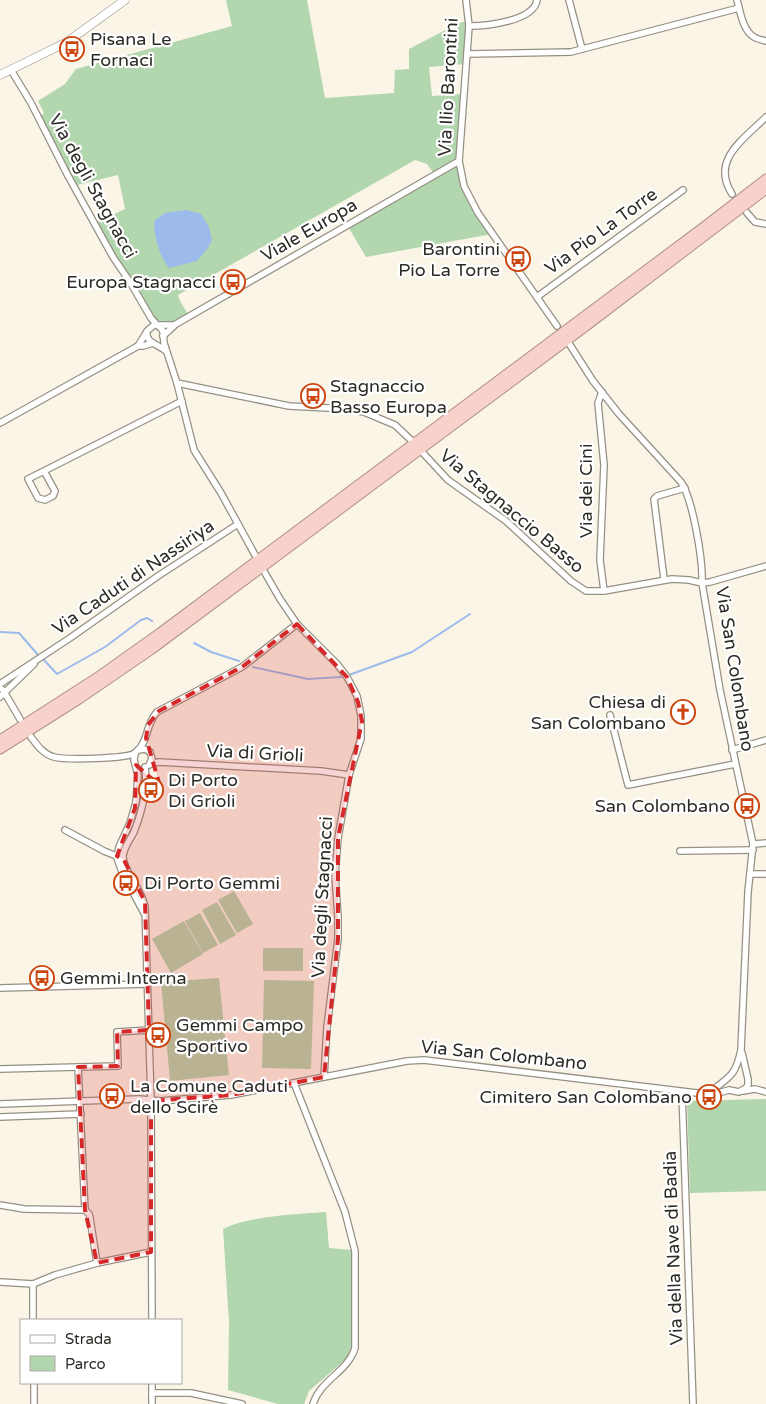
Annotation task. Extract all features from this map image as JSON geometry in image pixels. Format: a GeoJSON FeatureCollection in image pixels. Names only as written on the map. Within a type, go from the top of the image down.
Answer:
{"type":"FeatureCollection","features":[{"type":"Feature","properties":{"kind":"highway"},"geometry":{"type":"LineString","coordinates":[[0,740],[160,634],[766,179]]}},
{"type":"Feature","properties":{"kind":"highway"},"geometry":{"type":"LineString","coordinates":[[0,749],[152,649],[766,189]]}},
{"type":"Feature","properties":{"kind":"main road"},"geometry":{"type":"LineString","coordinates":[[0,75],[64,44],[124,0]]}},
{"type":"Feature","properties":{"kind":"street","name":"Via Ilio Barontini"},"geometry":{"type":"LineString","coordinates":[[466,0],[469,26],[458,162],[464,186],[474,208],[557,326]]}},
{"type":"Feature","properties":{"kind":"street"},"geometry":{"type":"LineString","coordinates":[[469,26],[488,25],[527,14],[535,8],[537,0]]}},
{"type":"Feature","properties":{"kind":"street"},"geometry":{"type":"LineString","coordinates":[[569,0],[582,49]]}},
{"type":"Feature","properties":{"kind":"street"},"geometry":{"type":"LineString","coordinates":[[737,0],[750,33],[754,37],[766,41]]}},
{"type":"Feature","properties":{"kind":"street"},"geometry":{"type":"LineString","coordinates":[[467,54],[561,54],[739,8]]}},
{"type":"Feature","properties":{"kind":"street","name":"Via degli Stagnacci"},"geometry":{"type":"LineString","coordinates":[[11,70],[31,103],[112,257],[133,286],[150,316],[163,331],[166,351],[177,383],[194,450],[221,493],[255,555]]}},
{"type":"Feature","properties":{"kind":"street"},"geometry":{"type":"LineString","coordinates":[[732,194],[724,172],[727,158],[766,117]]}},
{"type":"Feature","properties":{"kind":"street","name":"Viale Europa"},"geometry":{"type":"LineString","coordinates":[[163,337],[174,325],[458,162]]}},
{"type":"Feature","properties":{"kind":"street","name":"Via Pio La Torre"},"geometry":{"type":"LineString","coordinates":[[537,297],[683,190]]}},
{"type":"Feature","properties":{"kind":"street"},"geometry":{"type":"LineString","coordinates":[[747,213],[755,222],[766,224]]}},
{"type":"Feature","properties":{"kind":"street"},"geometry":{"type":"LineString","coordinates":[[150,316],[147,331],[148,340],[166,351]]}},
{"type":"Feature","properties":{"kind":"street","name":"Viale Europa"},"geometry":{"type":"LineString","coordinates":[[159,326],[174,325]]}},
{"type":"Feature","properties":{"kind":"street"},"geometry":{"type":"LineString","coordinates":[[138,346],[151,326],[159,326]]}},
{"type":"Feature","properties":{"kind":"street"},"geometry":{"type":"LineString","coordinates":[[0,423],[138,346],[160,342],[163,337]]}},
{"type":"Feature","properties":{"kind":"street"},"geometry":{"type":"LineString","coordinates":[[570,345],[602,392],[638,436],[685,488],[695,527],[702,583]]}},
{"type":"Feature","properties":{"kind":"street"},"geometry":{"type":"LineString","coordinates":[[177,383],[289,406],[348,409],[364,412],[395,425],[411,440]]}},
{"type":"Feature","properties":{"kind":"street","name":"Via dei Cini"},"geometry":{"type":"LineString","coordinates":[[602,392],[598,403],[604,465],[600,560],[604,591]]}},
{"type":"Feature","properties":{"kind":"street"},"geometry":{"type":"LineString","coordinates":[[44,471],[55,490],[53,496],[45,500],[38,498],[28,479],[182,401]]}},
{"type":"Feature","properties":{"kind":"street","name":"Via Stagnaccio Basso"},"geometry":{"type":"LineString","coordinates":[[422,453],[448,480],[506,522],[580,588],[594,592],[604,591],[664,579],[680,579],[702,583]]}},
{"type":"Feature","properties":{"kind":"street"},"geometry":{"type":"LineString","coordinates":[[664,579],[654,499],[657,496],[685,488]]}},
{"type":"Feature","properties":{"kind":"street","name":"Via Caduti di Nassiriya"},"geometry":{"type":"LineString","coordinates":[[0,684],[238,524]]}},
{"type":"Feature","properties":{"kind":"street","name":"Via San Colombano"},"geometry":{"type":"LineString","coordinates":[[732,1076],[738,1064],[741,1050],[748,892],[753,847],[720,690],[702,583],[716,581],[766,566]]}},
{"type":"Feature","properties":{"kind":"street","name":"Via degli Stagnacci"},"geometry":{"type":"LineString","coordinates":[[265,573],[280,599],[298,624],[341,670],[350,683],[358,702],[361,716],[362,737],[348,775],[338,838],[336,861],[338,940],[327,1027],[324,1077]]}},
{"type":"Feature","properties":{"kind":"street"},"geometry":{"type":"LineString","coordinates":[[144,913],[119,866],[117,856],[135,808],[138,779],[135,764],[136,752],[146,738],[148,725],[157,712],[242,668],[298,624]]}},
{"type":"Feature","properties":{"kind":"street","name":"Via Caduti di Nassiriya"},"geometry":{"type":"LineString","coordinates":[[1,694],[46,654]]}},
{"type":"Feature","properties":{"kind":"street"},"geometry":{"type":"LineString","coordinates":[[1,694],[13,706],[20,719]]}},
{"type":"Feature","properties":{"kind":"street","name":"Via San Colombano"},"geometry":{"type":"LineString","coordinates":[[610,715],[628,785],[735,764]]}},
{"type":"Feature","properties":{"kind":"street"},"geometry":{"type":"LineString","coordinates":[[31,736],[40,749],[54,757],[126,757],[145,749],[159,762]]}},
{"type":"Feature","properties":{"kind":"street"},"geometry":{"type":"LineString","coordinates":[[124,860],[125,850],[142,807],[148,766],[152,759],[146,738]]}},
{"type":"Feature","properties":{"kind":"street"},"geometry":{"type":"LineString","coordinates":[[732,750],[766,740]]}},
{"type":"Feature","properties":{"kind":"street"},"geometry":{"type":"LineString","coordinates":[[126,757],[140,767],[148,766]]}},
{"type":"Feature","properties":{"kind":"street","name":"Via di Grioli"},"geometry":{"type":"LineString","coordinates":[[148,766],[159,762],[321,771],[348,775]]}},
{"type":"Feature","properties":{"kind":"street"},"geometry":{"type":"LineString","coordinates":[[65,830],[104,852],[124,860],[144,898],[151,1101],[152,1319]]}},
{"type":"Feature","properties":{"kind":"street"},"geometry":{"type":"LineString","coordinates":[[680,851],[753,847],[766,843]]}},
{"type":"Feature","properties":{"kind":"street"},"geometry":{"type":"LineString","coordinates":[[750,874],[766,874]]}},
{"type":"Feature","properties":{"kind":"street"},"geometry":{"type":"LineString","coordinates":[[0,988],[148,984]]}},
{"type":"Feature","properties":{"kind":"street"},"geometry":{"type":"LineString","coordinates":[[0,1069],[118,1066],[117,1032],[149,1030]]}},
{"type":"Feature","properties":{"kind":"street","name":"Via San Colombano"},"geometry":{"type":"LineString","coordinates":[[741,1050],[748,1078],[755,1090]]}},
{"type":"Feature","properties":{"kind":"street","name":"Via San Colombano"},"geometry":{"type":"LineString","coordinates":[[0,1104],[139,1099],[151,1101],[230,1094],[424,1060],[682,1092],[739,1092],[743,1090],[766,1092]]}},
{"type":"Feature","properties":{"kind":"street"},"geometry":{"type":"LineString","coordinates":[[78,1067],[85,1210],[90,1218],[97,1263]]}},
{"type":"Feature","properties":{"kind":"street"},"geometry":{"type":"LineString","coordinates":[[710,1092],[740,1072],[748,1078],[748,1085],[743,1090]]}},
{"type":"Feature","properties":{"kind":"street"},"geometry":{"type":"LineString","coordinates":[[732,1076],[730,1085],[735,1091]]}},
{"type":"Feature","properties":{"kind":"street"},"geometry":{"type":"LineString","coordinates":[[294,1083],[345,1212],[355,1251],[355,1348],[352,1357],[346,1364],[317,1392],[313,1404]]}},
{"type":"Feature","properties":{"kind":"street","name":"Via della Nave di Badia"},"geometry":{"type":"LineString","coordinates":[[682,1092],[693,1404]]}},
{"type":"Feature","properties":{"kind":"street"},"geometry":{"type":"LineString","coordinates":[[0,1117],[81,1114]]}},
{"type":"Feature","properties":{"kind":"street"},"geometry":{"type":"LineString","coordinates":[[0,1205],[24,1209],[85,1210]]}},
{"type":"Feature","properties":{"kind":"street"},"geometry":{"type":"LineString","coordinates":[[0,1282],[33,1284],[55,1275],[97,1263],[151,1252]]}},
{"type":"Feature","properties":{"kind":"street"},"geometry":{"type":"LineString","coordinates":[[33,1284],[33,1319]]}},
{"type":"Feature","properties":{"kind":"street"},"geometry":{"type":"LineString","coordinates":[[34,1384],[34,1404]]}},
{"type":"Feature","properties":{"kind":"street"},"geometry":{"type":"LineString","coordinates":[[152,1384],[152,1404]]}},
{"type":"Feature","properties":{"kind":"street"},"geometry":{"type":"LineString","coordinates":[[152,1393],[191,1393],[242,1404]]}},
{"type":"Feature","properties":{"kind":"highlighted area"},"geometry":{"type":"Polygon","coordinates":[[[297,624],[347,677],[358,702],[362,721],[338,838],[338,939],[324,1077],[231,1095],[151,1101],[151,1252],[97,1263],[85,1210],[78,1067],[118,1066],[117,1032],[149,1030],[145,902],[124,860],[117,856],[135,808],[136,765],[160,786],[146,738],[148,725],[159,711],[242,667],[297,624]]]}},
{"type":"Feature","properties":{"kind":"green space"},"geometry":{"type":"Polygon","coordinates":[[[226,0],[307,0],[325,98],[394,93],[395,70],[409,69],[409,49],[457,24],[469,20],[466,64],[429,67],[432,96],[463,94],[460,175],[492,234],[366,257],[347,225],[435,175],[427,164],[415,160],[178,295],[189,316],[174,325],[159,326],[95,223],[125,209],[118,175],[73,186],[39,117],[44,113],[38,101],[65,84],[76,69],[232,26],[226,0]]]}},
{"type":"Feature","properties":{"kind":"green space"},"geometry":{"type":"Polygon","coordinates":[[[234,891],[253,924],[237,933],[218,900],[234,891]]]}},
{"type":"Feature","properties":{"kind":"green space"},"geometry":{"type":"Polygon","coordinates":[[[217,902],[236,935],[220,944],[202,910],[217,902]]]}},
{"type":"Feature","properties":{"kind":"green space"},"geometry":{"type":"Polygon","coordinates":[[[200,913],[218,945],[203,953],[185,921],[200,913]]]}},
{"type":"Feature","properties":{"kind":"green space"},"geometry":{"type":"Polygon","coordinates":[[[184,921],[203,954],[171,973],[152,939],[184,921]]]}},
{"type":"Feature","properties":{"kind":"green space"},"geometry":{"type":"Polygon","coordinates":[[[263,948],[303,948],[303,971],[263,971],[263,948]]]}},
{"type":"Feature","properties":{"kind":"green space"},"geometry":{"type":"Polygon","coordinates":[[[219,978],[229,1075],[170,1081],[161,982],[219,978]]]}},
{"type":"Feature","properties":{"kind":"green space"},"geometry":{"type":"Polygon","coordinates":[[[264,980],[314,981],[311,1069],[262,1068],[264,980]]]}},
{"type":"Feature","properties":{"kind":"green space"},"geometry":{"type":"Polygon","coordinates":[[[766,1099],[766,1191],[690,1193],[687,1101],[766,1099]]]}},
{"type":"Feature","properties":{"kind":"green space"},"geometry":{"type":"Polygon","coordinates":[[[326,1212],[329,1248],[352,1250],[351,1348],[346,1359],[309,1391],[304,1404],[278,1404],[228,1390],[229,1322],[223,1229],[259,1218],[326,1212]]]}},
{"type":"Feature","properties":{"kind":"water"},"geometry":{"type":"Polygon","coordinates":[[[186,210],[201,214],[209,227],[212,240],[197,261],[169,268],[158,246],[154,221],[165,213],[186,210]]]}},
{"type":"Feature","properties":{"kind":"waterway"},"geometry":{"type":"LineString","coordinates":[[349,675],[412,652],[470,614]]}},
{"type":"Feature","properties":{"kind":"waterway"},"geometry":{"type":"LineString","coordinates":[[43,659],[57,674],[105,647],[141,620],[147,618],[152,621]]}},
{"type":"Feature","properties":{"kind":"waterway"},"geometry":{"type":"LineString","coordinates":[[0,632],[19,633],[39,656]]}},
{"type":"Feature","properties":{"kind":"waterway"},"geometry":{"type":"LineString","coordinates":[[194,643],[211,652],[239,661]]}},
{"type":"Feature","properties":{"kind":"waterway"},"geometry":{"type":"LineString","coordinates":[[253,667],[308,679],[341,677]]}},
{"type":"Feature","properties":{"kind":"place","name":"Pisana Le Fornaci"},"geometry":{"type":"Point","coordinates":[72,49]}},
{"type":"Feature","properties":{"kind":"place","name":"Barontini Pio La Torre"},"geometry":{"type":"Point","coordinates":[518,259]}},
{"type":"Feature","properties":{"kind":"place","name":"Europa Stagnacci"},"geometry":{"type":"Point","coordinates":[233,282]}},
{"type":"Feature","properties":{"kind":"place","name":"Stagnaccio Basso Europa"},"geometry":{"type":"Point","coordinates":[313,396]}},
{"type":"Feature","properties":{"kind":"place","name":"Chiesa di San Colombano"},"geometry":{"type":"Point","coordinates":[683,712]}},
{"type":"Feature","properties":{"kind":"place","name":"Di Porto Di Grioli"},"geometry":{"type":"Point","coordinates":[151,790]}},
{"type":"Feature","properties":{"kind":"place","name":"San Colombano"},"geometry":{"type":"Point","coordinates":[747,806]}},
{"type":"Feature","properties":{"kind":"place","name":"Di Porto Gemmi"},"geometry":{"type":"Point","coordinates":[126,883]}},
{"type":"Feature","properties":{"kind":"place","name":"Gemmi Interna"},"geometry":{"type":"Point","coordinates":[42,978]}},
{"type":"Feature","properties":{"kind":"place","name":"Gemmi Campo Sportivo"},"geometry":{"type":"Point","coordinates":[158,1035]}},
{"type":"Feature","properties":{"kind":"place","name":"La Comune Caduti dello Scirè"},"geometry":{"type":"Point","coordinates":[112,1096]}},
{"type":"Feature","properties":{"kind":"place","name":"Cimitero San Colombano"},"geometry":{"type":"Point","coordinates":[709,1097]}}]}
